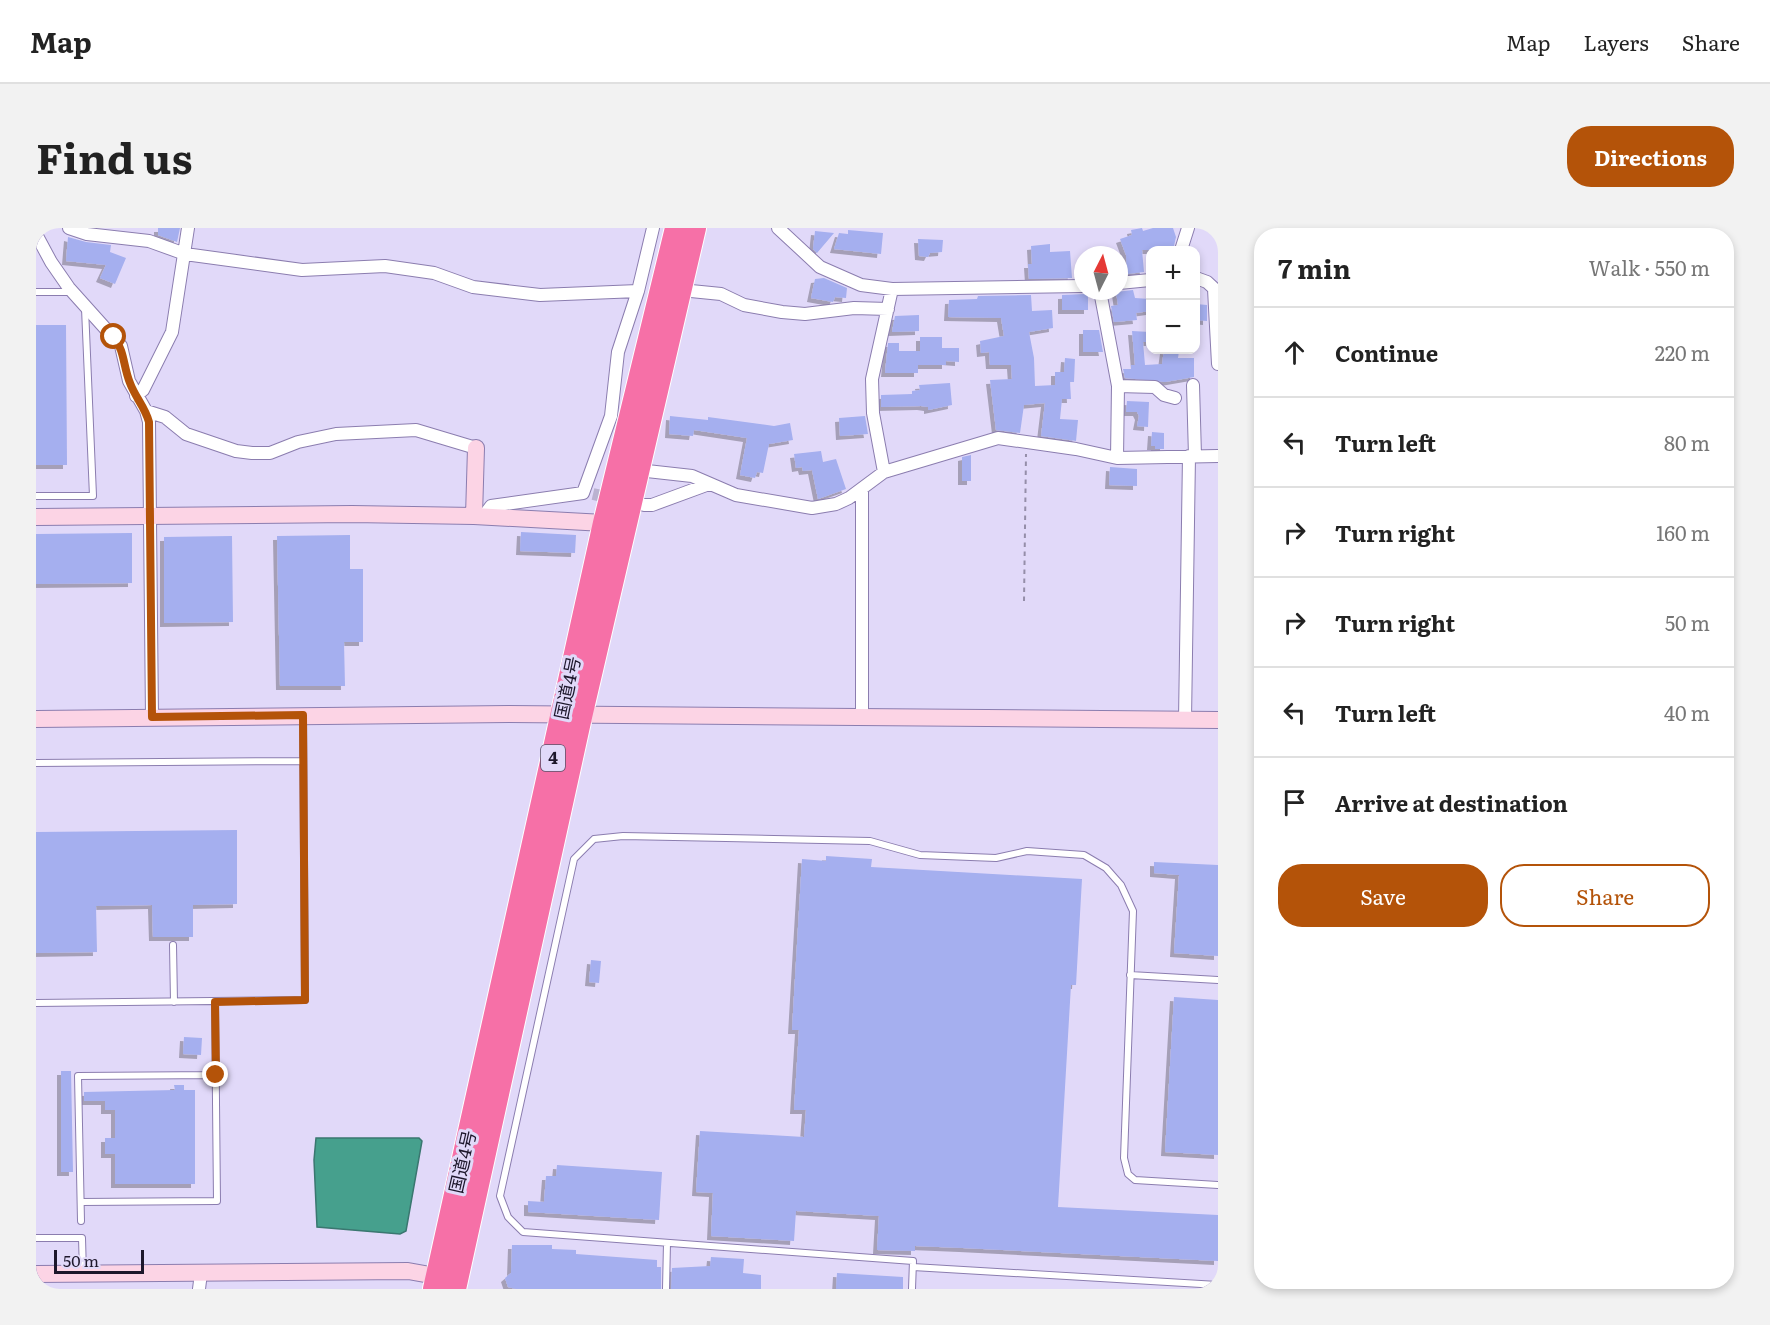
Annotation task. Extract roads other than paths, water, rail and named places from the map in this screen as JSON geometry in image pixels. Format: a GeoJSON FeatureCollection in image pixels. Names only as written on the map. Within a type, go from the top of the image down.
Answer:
{"type":"FeatureCollection","features":[{"type":"Feature","properties":{"kind":"highway","name":"国道4号"},"geometry":{"type":"LineString","coordinates":[[572,716],[604,523],[676,228]]}},
{"type":"Feature","properties":{"kind":"highway","name":"国道4号"},"geometry":{"type":"LineString","coordinates":[[449,1284],[572,716],[638,470],[695,228]]}},
{"type":"Feature","properties":{"kind":"street"},"geometry":{"type":"LineString","coordinates":[[69,228],[87,234],[149,240],[185,254],[302,270],[350,266],[412,269],[434,273],[473,287],[540,295],[638,291]]}},
{"type":"Feature","properties":{"kind":"street"},"geometry":{"type":"LineString","coordinates":[[136,396],[143,390],[172,332],[188,228]]}},
{"type":"Feature","properties":{"kind":"street"},"geometry":{"type":"LineString","coordinates":[[479,516],[491,506],[588,493],[611,416],[618,352],[638,291],[653,228]]}},
{"type":"Feature","properties":{"kind":"street"},"geometry":{"type":"LineString","coordinates":[[778,228],[820,267],[861,285],[892,289],[1074,286]]}},
{"type":"Feature","properties":{"kind":"street"},"geometry":{"type":"LineString","coordinates":[[1182,246],[1188,228]]}},
{"type":"Feature","properties":{"kind":"street"},"geometry":{"type":"LineString","coordinates":[[36,234],[51,262],[73,292],[121,346],[129,381],[146,411],[150,431],[152,717]]}},
{"type":"Feature","properties":{"kind":"street"},"geometry":{"type":"LineString","coordinates":[[1200,279],[1208,282],[1216,290],[1218,364]]}},
{"type":"Feature","properties":{"kind":"street"},"geometry":{"type":"LineString","coordinates":[[1128,282],[1146,280]]}},
{"type":"Feature","properties":{"kind":"street"},"geometry":{"type":"LineString","coordinates":[[884,472],[873,413],[872,379],[892,289]]}},
{"type":"Feature","properties":{"kind":"street"},"geometry":{"type":"LineString","coordinates":[[681,290],[721,294],[744,305],[783,312],[805,314],[854,308],[888,309]]}},
{"type":"Feature","properties":{"kind":"street"},"geometry":{"type":"LineString","coordinates":[[1102,300],[1118,386],[1117,458]]}},
{"type":"Feature","properties":{"kind":"street"},"geometry":{"type":"LineString","coordinates":[[1185,720],[1193,385]]}},
{"type":"Feature","properties":{"kind":"street"},"geometry":{"type":"LineString","coordinates":[[1118,386],[1155,387],[1164,395],[1175,398]]}},
{"type":"Feature","properties":{"kind":"street"},"geometry":{"type":"LineString","coordinates":[[146,411],[165,417],[186,434],[236,451],[252,453],[270,453],[298,442],[336,434],[416,430],[476,448],[479,516]]}},
{"type":"Feature","properties":{"kind":"street"},"geometry":{"type":"LineString","coordinates":[[638,470],[692,476],[736,495],[812,508],[836,504],[862,490],[884,472],[998,438],[1117,458],[1218,456]]}},
{"type":"Feature","properties":{"kind":"street"},"geometry":{"type":"LineString","coordinates":[[644,505],[652,505],[709,484]]}},
{"type":"Feature","properties":{"kind":"street"},"geometry":{"type":"LineString","coordinates":[[862,490],[862,718]]}},
{"type":"Feature","properties":{"kind":"street"},"geometry":{"type":"LineString","coordinates":[[36,517],[352,514],[479,516],[604,523]]}},
{"type":"Feature","properties":{"kind":"street"},"geometry":{"type":"LineString","coordinates":[[36,718],[303,715],[1218,720]]}},
{"type":"Feature","properties":{"kind":"street"},"geometry":{"type":"LineString","coordinates":[[36,1274],[83,1274],[200,1281],[408,1272],[449,1284]]}},
{"type":"Feature","properties":{"kind":"lane"},"geometry":{"type":"LineString","coordinates":[[36,292],[73,292]]}},
{"type":"Feature","properties":{"kind":"lane"},"geometry":{"type":"LineString","coordinates":[[36,496],[93,496],[85,305]]}},
{"type":"Feature","properties":{"kind":"lane"},"geometry":{"type":"LineString","coordinates":[[36,1003],[305,1000],[303,715]]}},
{"type":"Feature","properties":{"kind":"lane"},"geometry":{"type":"LineString","coordinates":[[36,763],[303,761]]}},
{"type":"Feature","properties":{"kind":"lane"},"geometry":{"type":"LineString","coordinates":[[912,1289],[914,1261],[523,1232],[508,1217],[500,1196],[574,860],[594,839],[623,836],[870,841],[920,855],[996,858],[1027,851],[1084,855],[1106,868],[1121,885],[1133,911],[1124,1158],[1128,1174],[1135,1180],[1218,1185]]}},
{"type":"Feature","properties":{"kind":"lane"},"geometry":{"type":"LineString","coordinates":[[173,945],[174,1002]]}},
{"type":"Feature","properties":{"kind":"lane"},"geometry":{"type":"LineString","coordinates":[[1130,975],[1218,980]]}},
{"type":"Feature","properties":{"kind":"lane"},"geometry":{"type":"LineString","coordinates":[[81,1202],[217,1201],[215,1002]]}},
{"type":"Feature","properties":{"kind":"lane"},"geometry":{"type":"LineString","coordinates":[[81,1221],[78,1076],[216,1075]]}},
{"type":"Feature","properties":{"kind":"lane"},"geometry":{"type":"LineString","coordinates":[[36,1238],[82,1238],[83,1274]]}},
{"type":"Feature","properties":{"kind":"lane"},"geometry":{"type":"LineString","coordinates":[[666,1289],[667,1243]]}},
{"type":"Feature","properties":{"kind":"lane"},"geometry":{"type":"LineString","coordinates":[[913,1267],[1218,1285]]}},
{"type":"Feature","properties":{"kind":"tunnel"},"geometry":{"type":"LineString","coordinates":[[593,494],[615,499]]}}]}
